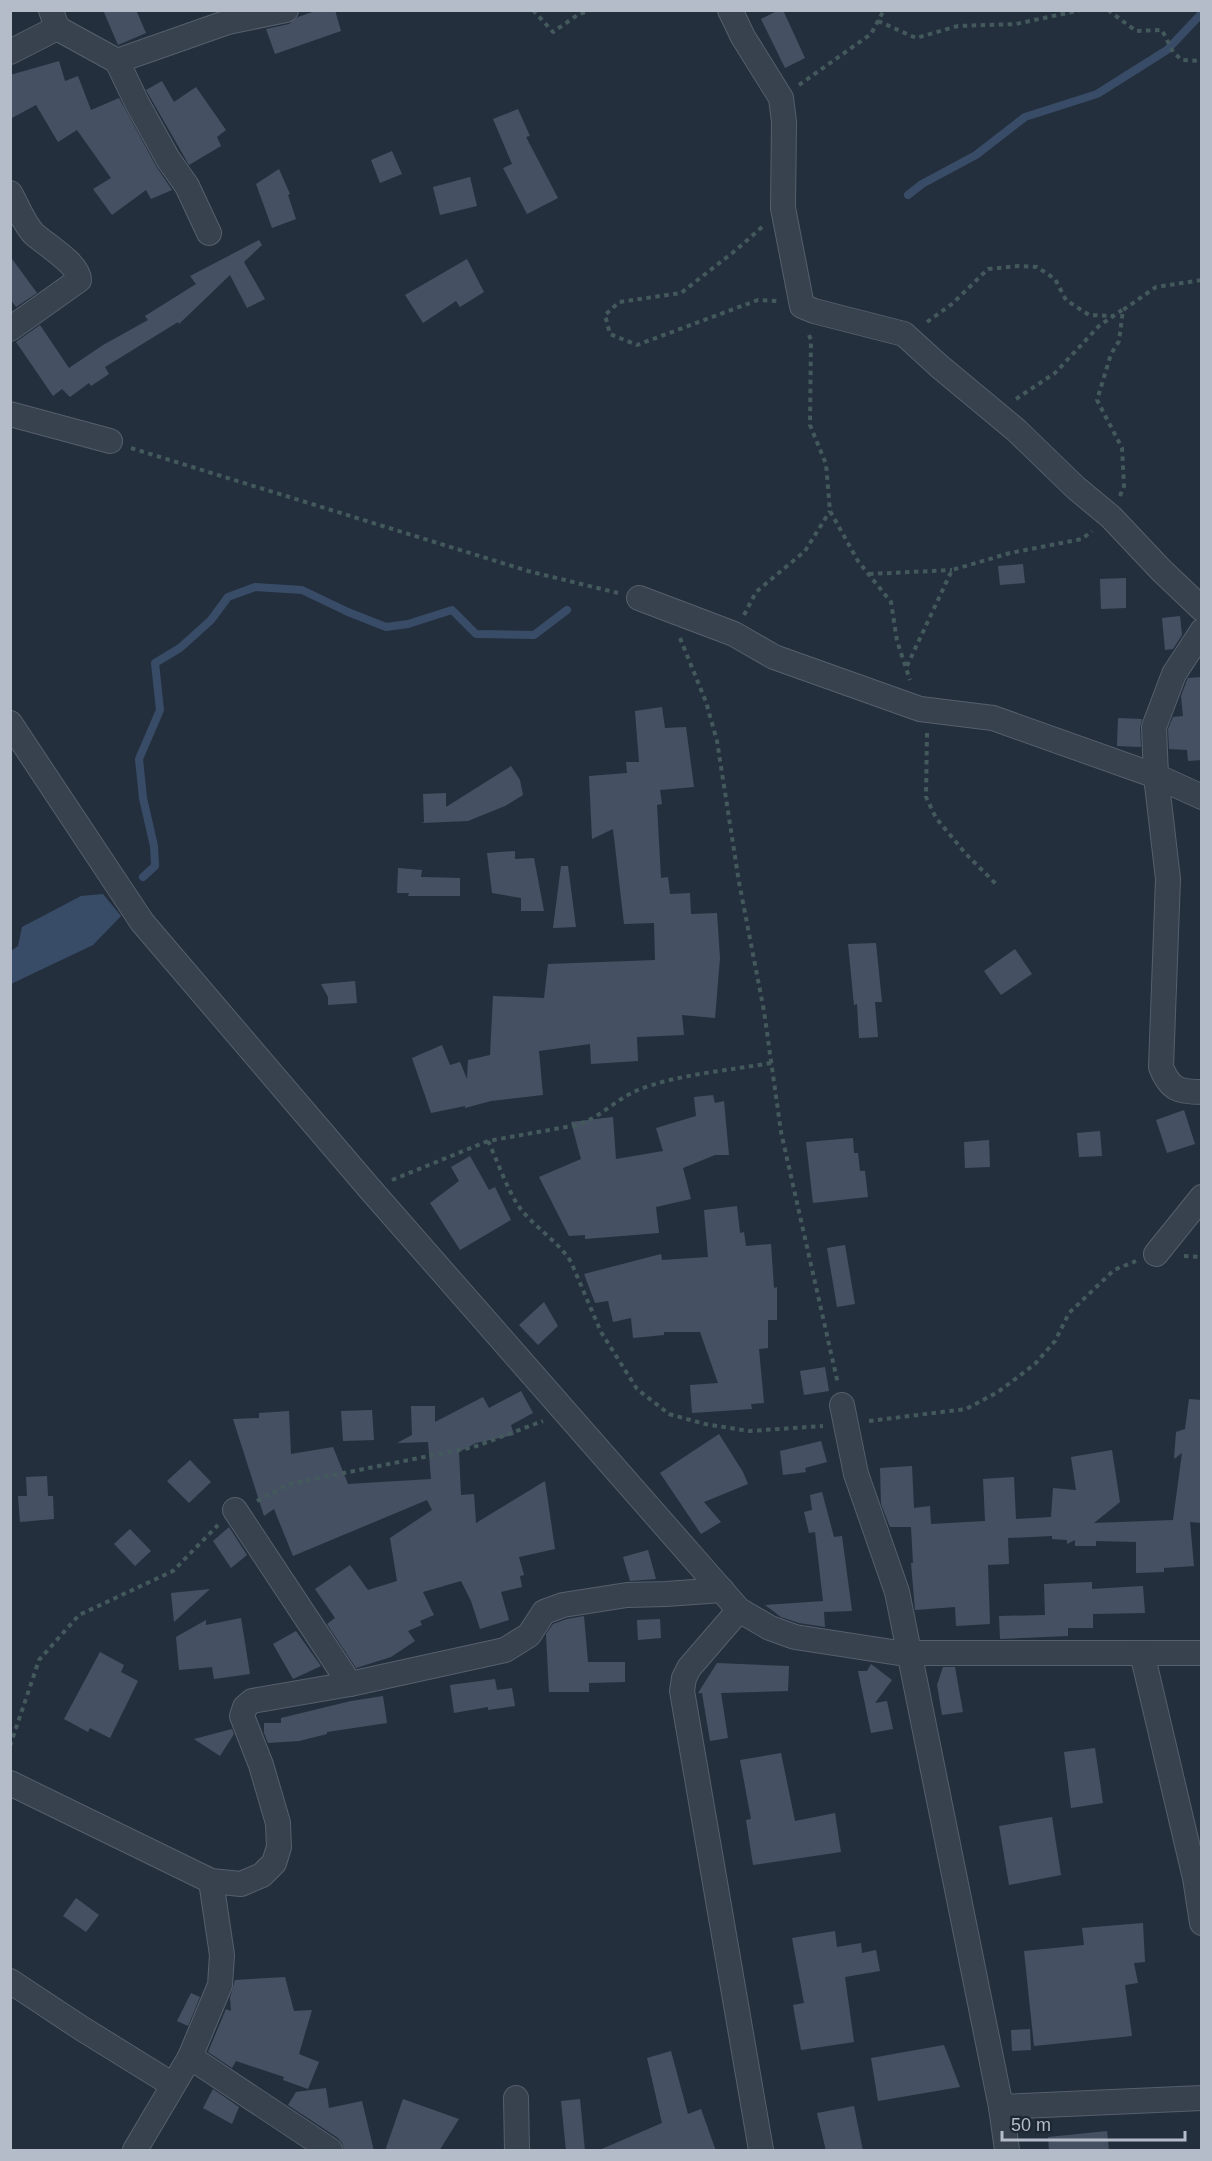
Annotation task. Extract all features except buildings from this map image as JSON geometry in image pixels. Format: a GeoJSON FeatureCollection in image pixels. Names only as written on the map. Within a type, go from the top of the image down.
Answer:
{"type":"FeatureCollection","features":[{"type":"Feature","properties":{"kind":"street"},"geometry":{"type":"LineString","coordinates":[[117,61],[228,22],[286,10]]}},
{"type":"Feature","properties":{"kind":"street"},"geometry":{"type":"LineString","coordinates":[[729,10],[781,98],[784,122],[783,208],[802,306],[904,333],[1111,517],[1202,609]]}},
{"type":"Feature","properties":{"kind":"street"},"geometry":{"type":"LineString","coordinates":[[10,52],[54,19],[117,61],[137,104],[168,159],[187,186],[209,233]]}},
{"type":"Feature","properties":{"kind":"street"},"geometry":{"type":"LineString","coordinates":[[10,192],[32,232],[76,270],[79,280],[10,329]]}},
{"type":"Feature","properties":{"kind":"street"},"geometry":{"type":"LineString","coordinates":[[10,414],[110,441]]}},
{"type":"Feature","properties":{"kind":"street"},"geometry":{"type":"LineString","coordinates":[[639,598],[734,634],[774,657],[920,709],[993,718],[1156,776],[1202,797]]}},
{"type":"Feature","properties":{"kind":"street"},"geometry":{"type":"LineString","coordinates":[[1202,631],[1174,674],[1154,727],[1156,776],[1168,879],[1161,1067],[1174,1088],[1184,1092],[1202,1092]]}},
{"type":"Feature","properties":{"kind":"street"},"geometry":{"type":"LineString","coordinates":[[10,723],[142,922],[370,1189],[739,1610],[770,1628],[795,1637],[910,1654],[1202,1653]]}},
{"type":"Feature","properties":{"kind":"street"},"geometry":{"type":"LineString","coordinates":[[1156,1254],[1202,1197]]}},
{"type":"Feature","properties":{"kind":"street"},"geometry":{"type":"LineString","coordinates":[[844,1414],[856,1474],[897,1592],[1001,2107],[1007,2151]]}},
{"type":"Feature","properties":{"kind":"street"},"geometry":{"type":"LineString","coordinates":[[235,1510],[350,1684]]}},
{"type":"Feature","properties":{"kind":"street"},"geometry":{"type":"LineString","coordinates":[[10,1783],[211,1881],[240,1884],[262,1875],[274,1863],[279,1847],[278,1823],[261,1765],[242,1716],[245,1707],[252,1701],[350,1684],[505,1650],[529,1635],[544,1612],[563,1605],[627,1595],[722,1590]]}},
{"type":"Feature","properties":{"kind":"street"},"geometry":{"type":"LineString","coordinates":[[739,1610],[688,1668],[682,1691],[760,2151]]}},
{"type":"Feature","properties":{"kind":"street"},"geometry":{"type":"LineString","coordinates":[[1142,1653],[1195,1878],[1202,1923]]}},
{"type":"Feature","properties":{"kind":"street"},"geometry":{"type":"LineString","coordinates":[[135,2151],[190,2057],[220,1985],[222,1955],[211,1881]]}},
{"type":"Feature","properties":{"kind":"street"},"geometry":{"type":"LineString","coordinates":[[10,1981],[173,2085]]}},
{"type":"Feature","properties":{"kind":"street"},"geometry":{"type":"LineString","coordinates":[[190,2057],[330,2151]]}},
{"type":"Feature","properties":{"kind":"street"},"geometry":{"type":"LineString","coordinates":[[516,2098],[517,2151]]}},
{"type":"Feature","properties":{"kind":"street"},"geometry":{"type":"LineString","coordinates":[[1001,2107],[1202,2098]]}},
{"type":"Feature","properties":{"kind":"path"},"geometry":{"type":"LineString","coordinates":[[534,10],[553,32],[579,14],[591,10]]}},
{"type":"Feature","properties":{"kind":"path"},"geometry":{"type":"LineString","coordinates":[[781,98],[871,34],[884,10]]}},
{"type":"Feature","properties":{"kind":"path"},"geometry":{"type":"LineString","coordinates":[[878,21],[916,38],[958,26],[1016,24],[1081,10]]}},
{"type":"Feature","properties":{"kind":"path"},"geometry":{"type":"LineString","coordinates":[[1108,10],[1136,31],[1162,30],[1173,52],[1182,60],[1202,61]]}},
{"type":"Feature","properties":{"kind":"path"},"geometry":{"type":"LineString","coordinates":[[783,208],[736,250],[681,293],[619,302],[605,315],[610,334],[637,345],[758,300],[780,301],[802,306],[811,340],[810,425],[826,464],[830,510],[858,561],[891,602],[897,640],[927,728],[926,797],[936,818],[966,854],[996,884]]}},
{"type":"Feature","properties":{"kind":"path"},"geometry":{"type":"LineString","coordinates":[[904,333],[931,320],[952,304],[988,269],[1019,266],[1037,267],[1055,279],[1066,300],[1089,315],[1113,316]]}},
{"type":"Feature","properties":{"kind":"path"},"geometry":{"type":"LineString","coordinates":[[999,416],[1022,393],[1055,373],[1099,326],[1156,287],[1202,280]]}},
{"type":"Feature","properties":{"kind":"path"},"geometry":{"type":"LineString","coordinates":[[869,574],[952,570],[1010,553],[1082,539],[1111,517],[1124,486],[1122,447],[1097,400],[1111,354],[1119,341],[1123,310]]}},
{"type":"Feature","properties":{"kind":"path"},"geometry":{"type":"LineString","coordinates":[[110,441],[528,571],[639,598]]}},
{"type":"Feature","properties":{"kind":"path"},"geometry":{"type":"LineString","coordinates":[[734,634],[756,592],[805,551],[830,510]]}},
{"type":"Feature","properties":{"kind":"path"},"geometry":{"type":"LineString","coordinates":[[906,668],[952,570]]}},
{"type":"Feature","properties":{"kind":"path"},"geometry":{"type":"LineString","coordinates":[[668,608],[706,702],[717,741],[739,882],[764,1011],[781,1132],[844,1414]]}},
{"type":"Feature","properties":{"kind":"path"},"geometry":{"type":"LineString","coordinates":[[370,1189],[488,1141],[591,1120],[614,1102],[638,1090],[667,1081],[771,1063]]}},
{"type":"Feature","properties":{"kind":"path"},"geometry":{"type":"LineString","coordinates":[[488,1141],[520,1207],[548,1238],[565,1252],[601,1332],[637,1389],[669,1414],[705,1424],[748,1431],[844,1414],[966,1409],[998,1392],[1035,1364],[1055,1341],[1068,1313],[1114,1270],[1156,1254],[1202,1257]]}},
{"type":"Feature","properties":{"kind":"water"},"geometry":{"type":"Polygon","coordinates":[[[103,894],[121,916],[93,945],[11,984],[11,951],[18,946],[22,927],[81,896],[103,894]]]}},
{"type":"Feature","properties":{"kind":"waterway"},"geometry":{"type":"LineString","coordinates":[[908,195],[922,184],[976,155],[1025,117],[1097,94],[1167,50],[1202,13]]}},
{"type":"Feature","properties":{"kind":"waterway"},"geometry":{"type":"LineString","coordinates":[[143,877],[155,866],[154,846],[143,798],[139,759],[160,710],[155,663],[180,648],[211,620],[228,597],[255,587],[302,590],[386,627],[408,624],[452,610],[476,634],[534,635],[567,610]]}}]}
